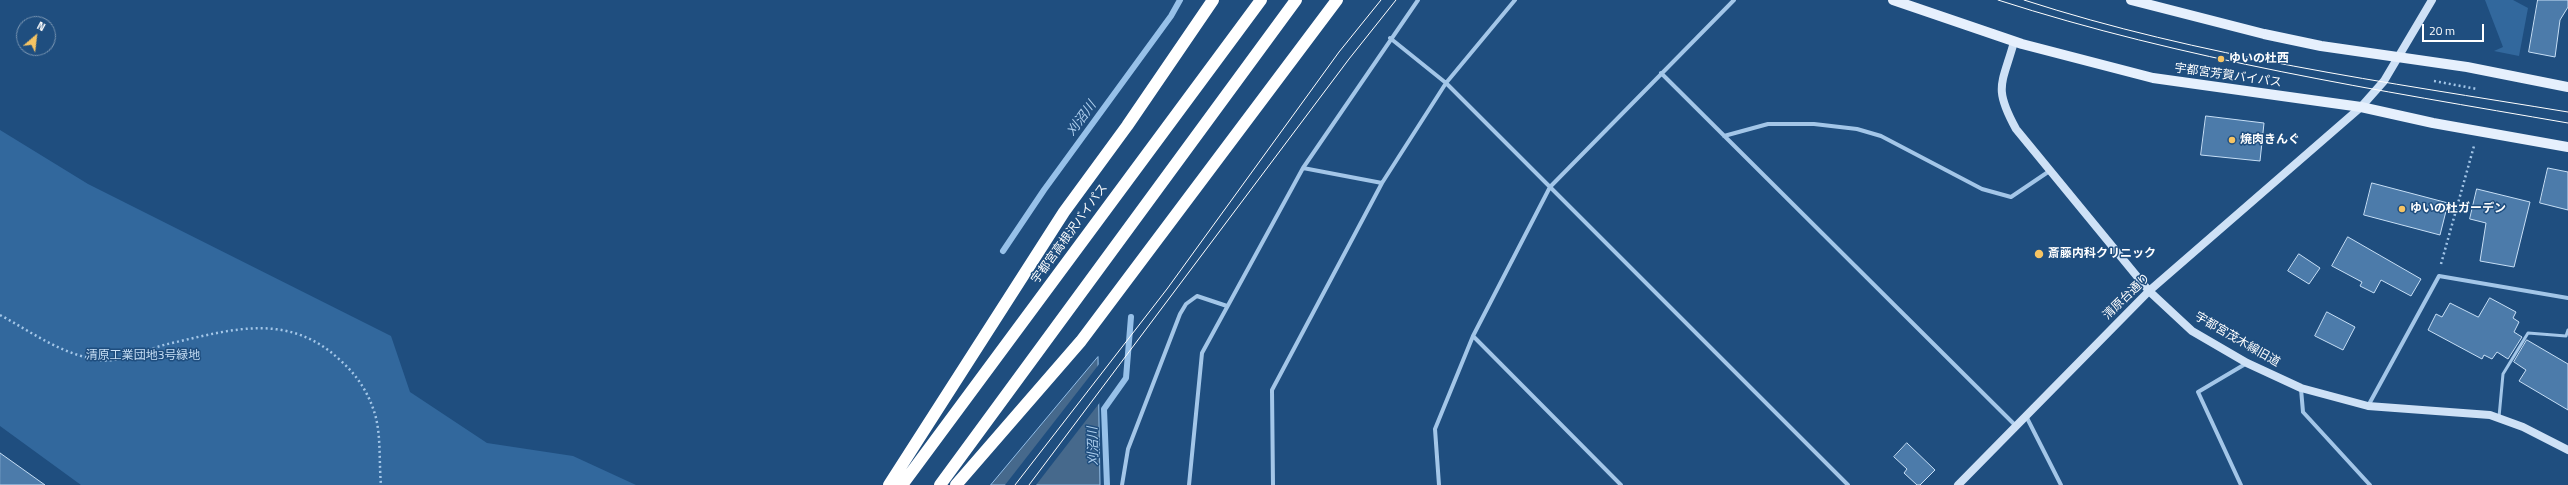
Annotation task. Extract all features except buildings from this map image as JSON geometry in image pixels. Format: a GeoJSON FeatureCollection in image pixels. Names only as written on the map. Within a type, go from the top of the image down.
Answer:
{"type":"FeatureCollection","features":[{"type":"Feature","properties":{"kind":"highway"},"geometry":{"type":"LineString","coordinates":[[889,485],[1064,212],[1127,126],[1213,0]]}},
{"type":"Feature","properties":{"kind":"highway","name":"宇都宮高根沢バイパス"},"geometry":{"type":"LineString","coordinates":[[902,485],[1261,0]]}},
{"type":"Feature","properties":{"kind":"highway"},"geometry":{"type":"LineString","coordinates":[[940,485],[1296,0]]}},
{"type":"Feature","properties":{"kind":"highway"},"geometry":{"type":"LineString","coordinates":[[956,485],[1081,341],[1337,0]]}},
{"type":"Feature","properties":{"kind":"main road","name":"宇都宮芳賀バイパス"},"geometry":{"type":"LineString","coordinates":[[1893,0],[2014,42],[2153,78],[2361,107],[2433,124],[2568,146]]}},
{"type":"Feature","properties":{"kind":"main road"},"geometry":{"type":"LineString","coordinates":[[2131,0],[2264,34],[2398,59],[2467,67],[2568,86]]}},
{"type":"Feature","properties":{"kind":"street"},"geometry":{"type":"LineString","coordinates":[[1189,485],[1202,353],[1303,168],[1390,38],[1418,0]]}},
{"type":"Feature","properties":{"kind":"street"},"geometry":{"type":"LineString","coordinates":[[1273,485],[1272,390],[1382,183],[1446,83],[1515,0]]}},
{"type":"Feature","properties":{"kind":"street"},"geometry":{"type":"LineString","coordinates":[[1439,485],[1435,428],[1473,336],[1550,187],[1734,0]]}},
{"type":"Feature","properties":{"kind":"street","name":"清原台通り"},"geometry":{"type":"LineString","coordinates":[[1958,485],[2149,291],[2361,107],[2377,90],[2398,59],[2432,0]]}},
{"type":"Feature","properties":{"kind":"street"},"geometry":{"type":"LineString","coordinates":[[1390,38],[1446,83],[1848,485]]}},
{"type":"Feature","properties":{"kind":"street","name":"宇都宮茂木線旧道"},"geometry":{"type":"LineString","coordinates":[[2014,42],[2000,90],[2003,106],[2016,129],[2149,291],[2192,331],[2247,362],[2301,388],[2368,406],[2458,411],[2499,418],[2523,427],[2568,450]]}},
{"type":"Feature","properties":{"kind":"street"},"geometry":{"type":"LineString","coordinates":[[1661,73],[2016,426]]}},
{"type":"Feature","properties":{"kind":"street"},"geometry":{"type":"LineString","coordinates":[[1724,136],[1768,124],[1814,124],[1857,129],[1881,136],[1982,189],[2010,196],[2051,170]]}},
{"type":"Feature","properties":{"kind":"street"},"geometry":{"type":"LineString","coordinates":[[1303,168],[1382,183]]}},
{"type":"Feature","properties":{"kind":"street"},"geometry":{"type":"LineString","coordinates":[[2368,406],[2439,276],[2568,298]]}},
{"type":"Feature","properties":{"kind":"street"},"geometry":{"type":"LineString","coordinates":[[1122,485],[1128,449],[1180,314],[1186,304],[1197,296],[1227,306]]}},
{"type":"Feature","properties":{"kind":"street"},"geometry":{"type":"LineString","coordinates":[[1473,336],[1621,485]]}},
{"type":"Feature","properties":{"kind":"street"},"geometry":{"type":"LineString","coordinates":[[2242,485],[2198,392],[2247,362]]}},
{"type":"Feature","properties":{"kind":"street"},"geometry":{"type":"LineString","coordinates":[[2301,388],[2303,412],[2370,485]]}},
{"type":"Feature","properties":{"kind":"street"},"geometry":{"type":"LineString","coordinates":[[2026,415],[2061,485]]}},
{"type":"Feature","properties":{"kind":"lane"},"geometry":{"type":"LineString","coordinates":[[2499,418],[2503,374],[2528,333],[2566,336],[2568,330]]}},
{"type":"Feature","properties":{"kind":"path"},"geometry":{"type":"LineString","coordinates":[[2434,81],[2477,89]]}},
{"type":"Feature","properties":{"kind":"path"},"geometry":{"type":"LineString","coordinates":[[2439,276],[2474,146]]}},
{"type":"Feature","properties":{"kind":"path"},"geometry":{"type":"LineString","coordinates":[[0,315],[42,341],[72,354],[100,360],[123,359],[168,343],[223,331],[266,327],[294,332],[313,338],[348,367],[365,388],[376,419],[381,485]]}},
{"type":"Feature","properties":{"kind":"green space"},"geometry":{"type":"Polygon","coordinates":[[[2485,0],[2513,0],[2528,8],[2519,56],[2494,51],[2503,47],[2485,0]]]}},
{"type":"Feature","properties":{"kind":"green space","name":"清原工業団地3号緑地"},"geometry":{"type":"Polygon","coordinates":[[[0,130],[88,184],[391,336],[410,392],[487,443],[573,456],[636,485],[81,485],[0,426],[0,130]]]}},
{"type":"Feature","properties":{"kind":"water"},"geometry":{"type":"Polygon","coordinates":[[[1098,357],[1100,485],[991,485],[1098,357]]]}},
{"type":"Feature","properties":{"kind":"pier"},"geometry":{"type":"Polygon","coordinates":[[[1100,363],[1101,401],[1036,485],[1005,485],[1100,363]]]}},
{"type":"Feature","properties":{"kind":"waterway","name":"刈沼川"},"geometry":{"type":"LineString","coordinates":[[1003,251],[1044,190],[1171,16],[1180,0]]}},
{"type":"Feature","properties":{"kind":"waterway","name":"刈沼川"},"geometry":{"type":"LineString","coordinates":[[1107,485],[1104,409],[1126,378],[1131,317]]}},
{"type":"Feature","properties":{"kind":"tram line"},"geometry":{"type":"LineString","coordinates":[[1015,485],[1167,289],[1339,52],[1381,0]]}},
{"type":"Feature","properties":{"kind":"tram line"},"geometry":{"type":"LineString","coordinates":[[1029,485],[1349,59],[1396,0]]}},
{"type":"Feature","properties":{"kind":"tram line"},"geometry":{"type":"LineString","coordinates":[[1998,0],[2068,21],[2210,57],[2281,72],[2568,123]]}},
{"type":"Feature","properties":{"kind":"tram line"},"geometry":{"type":"LineString","coordinates":[[2024,0],[2090,20],[2225,53],[2362,78],[2568,112]]}},
{"type":"Feature","properties":{"kind":"place","name":"ゆいの杜西"},"geometry":{"type":"Point","coordinates":[2221,59]}},
{"type":"Feature","properties":{"kind":"place","name":"焼肉きんぐ"},"geometry":{"type":"Point","coordinates":[2232,140]}},
{"type":"Feature","properties":{"kind":"place","name":"ゆいの杜ガーデン"},"geometry":{"type":"Point","coordinates":[2402,209]}},
{"type":"Feature","properties":{"kind":"place","name":"斎藤内科クリニック"},"geometry":{"type":"Point","coordinates":[2039,254]}}]}
